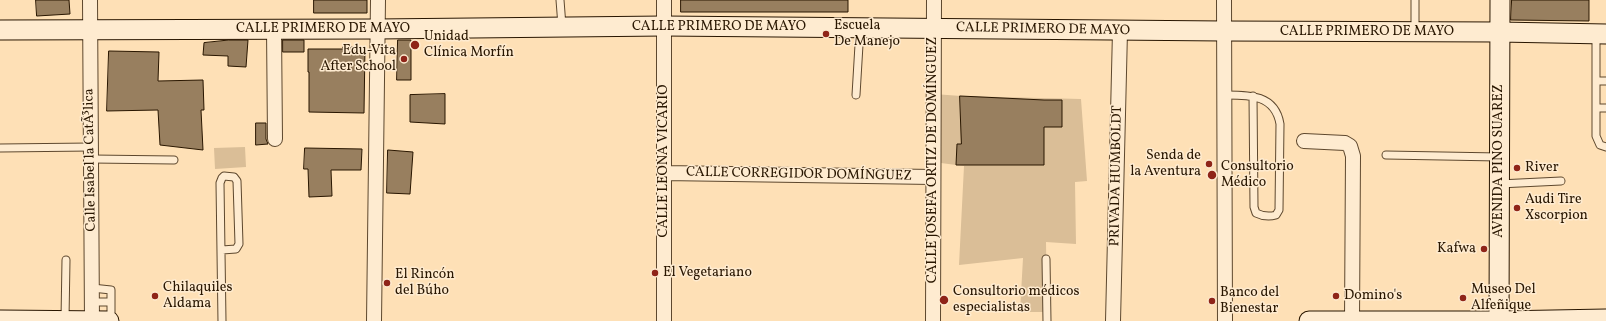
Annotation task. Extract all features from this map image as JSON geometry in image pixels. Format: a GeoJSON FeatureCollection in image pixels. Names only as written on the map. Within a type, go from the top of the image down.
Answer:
{"type":"FeatureCollection","features":[{"type":"Feature","properties":{"kind":"main road","name":"AVENIDA PINO SUAREZ"},"geometry":{"type":"LineString","coordinates":[[1499,321],[1500,0]]}},
{"type":"Feature","properties":{"kind":"main road","name":"CALLE PRIMERO DE MAYO"},"geometry":{"type":"LineString","coordinates":[[0,30],[377,29],[664,26],[1601,34]]}},
{"type":"Feature","properties":{"kind":"main road"},"geometry":{"type":"LineString","coordinates":[[1309,321],[1499,321],[1606,319]]}},
{"type":"Feature","properties":{"kind":"main road"},"geometry":{"type":"LineString","coordinates":[[1,321],[110,321]]}},
{"type":"Feature","properties":{"kind":"street","name":"Calle Isabel la CatÃ³lica"},"geometry":{"type":"LineString","coordinates":[[90,0],[92,321]]}},
{"type":"Feature","properties":{"kind":"street"},"geometry":{"type":"LineString","coordinates":[[374,321],[378,0]]}},
{"type":"Feature","properties":{"kind":"street","name":"CALLE LEONA VICARIO"},"geometry":{"type":"LineString","coordinates":[[664,0],[664,321]]}},
{"type":"Feature","properties":{"kind":"street","name":"CALLE JOSEFA ORTIZ DE DOMÍNGUEZ"},"geometry":{"type":"LineString","coordinates":[[933,321],[934,0]]}},
{"type":"Feature","properties":{"kind":"street"},"geometry":{"type":"LineString","coordinates":[[1224,0],[1225,321]]}},
{"type":"Feature","properties":{"kind":"street"},"geometry":{"type":"LineString","coordinates":[[274,29],[275,140]]}},
{"type":"Feature","properties":{"kind":"street","name":"PRIVADA HUMBOLDT"},"geometry":{"type":"LineString","coordinates":[[1113,321],[1120,31]]}},
{"type":"Feature","properties":{"kind":"street"},"geometry":{"type":"LineString","coordinates":[[1304,141],[1345,143],[1350,146],[1353,156],[1352,321]]}},
{"type":"Feature","properties":{"kind":"street","name":"CALLE CORREGIDOR DOMÍNGUEZ"},"geometry":{"type":"LineString","coordinates":[[664,173],[933,177]]}},
{"type":"Feature","properties":{"kind":"lane"},"geometry":{"type":"LineString","coordinates":[[560,0],[562,26]]}},
{"type":"Feature","properties":{"kind":"lane"},"geometry":{"type":"LineString","coordinates":[[1415,0],[1415,32]]}},
{"type":"Feature","properties":{"kind":"lane"},"geometry":{"type":"LineString","coordinates":[[856,95],[860,28]]}},
{"type":"Feature","properties":{"kind":"lane"},"geometry":{"type":"LineString","coordinates":[[1601,34],[1596,81],[1596,140],[1600,145],[1606,147]]}},
{"type":"Feature","properties":{"kind":"lane"},"geometry":{"type":"LineString","coordinates":[[1596,81],[1606,81]]}},
{"type":"Feature","properties":{"kind":"lane"},"geometry":{"type":"LineString","coordinates":[[1224,95],[1253,96],[1268,103],[1278,115],[1280,124],[1279,210],[1276,215],[1273,216],[1256,213],[1254,207],[1253,96]]}},
{"type":"Feature","properties":{"kind":"lane"},"geometry":{"type":"LineString","coordinates":[[1596,108],[1606,108]]}},
{"type":"Feature","properties":{"kind":"lane"},"geometry":{"type":"LineString","coordinates":[[0,148],[92,153],[174,160]]}},
{"type":"Feature","properties":{"kind":"lane"},"geometry":{"type":"LineString","coordinates":[[1386,155],[1499,157]]}},
{"type":"Feature","properties":{"kind":"lane"},"geometry":{"type":"LineString","coordinates":[[222,250],[236,249],[239,244],[238,182],[234,177],[224,176],[220,183],[222,321]]}},
{"type":"Feature","properties":{"kind":"lane"},"geometry":{"type":"LineString","coordinates":[[1499,184],[1561,181]]}},
{"type":"Feature","properties":{"kind":"lane"},"geometry":{"type":"LineString","coordinates":[[1046,259],[1047,321]]}},
{"type":"Feature","properties":{"kind":"lane"},"geometry":{"type":"LineString","coordinates":[[65,321],[66,260]]}},
{"type":"Feature","properties":{"kind":"lane"},"geometry":{"type":"LineString","coordinates":[[92,295],[110,290],[110,321]]}},
{"type":"Feature","properties":{"kind":"lane"},"geometry":{"type":"LineString","coordinates":[[92,295],[111,302]]}},
{"type":"Feature","properties":{"kind":"shaded area"},"geometry":{"type":"Polygon","coordinates":[[[934,94],[1081,99],[1087,181],[1075,182],[1076,244],[1046,242],[1047,312],[1020,312],[1023,258],[959,265],[964,166],[933,162],[934,94]]]}},
{"type":"Feature","properties":{"kind":"shaded area"},"geometry":{"type":"Polygon","coordinates":[[[245,147],[246,167],[215,169],[214,148],[245,147]]]}},
{"type":"Feature","properties":{"kind":"building"},"geometry":{"type":"Polygon","coordinates":[[[36,0],[69,0],[70,14],[37,16],[36,0]]]}},
{"type":"Feature","properties":{"kind":"building"},"geometry":{"type":"Polygon","coordinates":[[[314,0],[367,0],[367,13],[314,13],[314,0]]]}},
{"type":"Feature","properties":{"kind":"building"},"geometry":{"type":"Polygon","coordinates":[[[681,0],[848,0],[848,12],[681,12],[681,0]]]}},
{"type":"Feature","properties":{"kind":"building"},"geometry":{"type":"Polygon","coordinates":[[[1512,0],[1589,0],[1589,21],[1511,20],[1512,0]]]}},
{"type":"Feature","properties":{"kind":"building"},"geometry":{"type":"Polygon","coordinates":[[[229,40],[248,40],[246,67],[228,66],[228,56],[203,55],[204,43],[229,40]]]}},
{"type":"Feature","properties":{"kind":"building"},"geometry":{"type":"Polygon","coordinates":[[[283,40],[304,40],[304,52],[283,52],[283,40]]]}},
{"type":"Feature","properties":{"kind":"building"},"geometry":{"type":"Polygon","coordinates":[[[398,40],[411,40],[411,80],[397,80],[398,40]]]}},
{"type":"Feature","properties":{"kind":"building"},"geometry":{"type":"Polygon","coordinates":[[[343,47],[365,47],[364,113],[309,112],[308,49],[343,49],[343,47]]]}},
{"type":"Feature","properties":{"kind":"building"},"geometry":{"type":"Polygon","coordinates":[[[109,51],[159,52],[158,81],[203,80],[204,110],[201,110],[203,150],[160,145],[158,110],[107,111],[109,51]]]}},
{"type":"Feature","properties":{"kind":"building"},"geometry":{"type":"Polygon","coordinates":[[[445,94],[445,124],[410,122],[410,95],[445,94]]]}},
{"type":"Feature","properties":{"kind":"building"},"geometry":{"type":"Polygon","coordinates":[[[960,96],[1062,100],[1062,127],[1044,127],[1044,165],[956,165],[957,144],[961,144],[960,96]]]}},
{"type":"Feature","properties":{"kind":"building"},"geometry":{"type":"Polygon","coordinates":[[[256,123],[266,123],[266,139],[268,144],[256,145],[256,123]]]}},
{"type":"Feature","properties":{"kind":"building"},"geometry":{"type":"Polygon","coordinates":[[[305,148],[362,149],[361,170],[331,170],[332,196],[309,197],[308,169],[304,169],[305,148]]]}},
{"type":"Feature","properties":{"kind":"building"},"geometry":{"type":"Polygon","coordinates":[[[388,150],[413,152],[410,194],[387,193],[388,150]]]}},
{"type":"Feature","properties":{"kind":"place","name":"Escuela De Manejo"},"geometry":{"type":"Point","coordinates":[826,34]}},
{"type":"Feature","properties":{"kind":"place","name":"Unidad Clínica Morfín"},"geometry":{"type":"Point","coordinates":[415,45]}},
{"type":"Feature","properties":{"kind":"place","name":"Edu-Vita After School"},"geometry":{"type":"Point","coordinates":[404,59]}},
{"type":"Feature","properties":{"kind":"place","name":"Senda de la Aventura"},"geometry":{"type":"Point","coordinates":[1209,164]}},
{"type":"Feature","properties":{"kind":"place","name":"River"},"geometry":{"type":"Point","coordinates":[1517,168]}},
{"type":"Feature","properties":{"kind":"place","name":"Consultorio Médico"},"geometry":{"type":"Point","coordinates":[1212,175]}},
{"type":"Feature","properties":{"kind":"place","name":"Audi Tire Xscorpion"},"geometry":{"type":"Point","coordinates":[1517,208]}},
{"type":"Feature","properties":{"kind":"place","name":"Kafwa"},"geometry":{"type":"Point","coordinates":[1484,249]}},
{"type":"Feature","properties":{"kind":"place","name":"El Vegetariano"},"geometry":{"type":"Point","coordinates":[655,273]}},
{"type":"Feature","properties":{"kind":"place","name":"El Rincón del Búho"},"geometry":{"type":"Point","coordinates":[387,283]}},
{"type":"Feature","properties":{"kind":"place","name":"Chilaquiles Aldama"},"geometry":{"type":"Point","coordinates":[155,296]}},
{"type":"Feature","properties":{"kind":"place","name":"Domino's"},"geometry":{"type":"Point","coordinates":[1336,296]}},
{"type":"Feature","properties":{"kind":"place","name":"Museo Del Alfeñique"},"geometry":{"type":"Point","coordinates":[1463,298]}},
{"type":"Feature","properties":{"kind":"place","name":"Consultorio médicos especialistas"},"geometry":{"type":"Point","coordinates":[944,300]}},
{"type":"Feature","properties":{"kind":"place","name":"Banco del Bienestar"},"geometry":{"type":"Point","coordinates":[1212,301]}}]}
